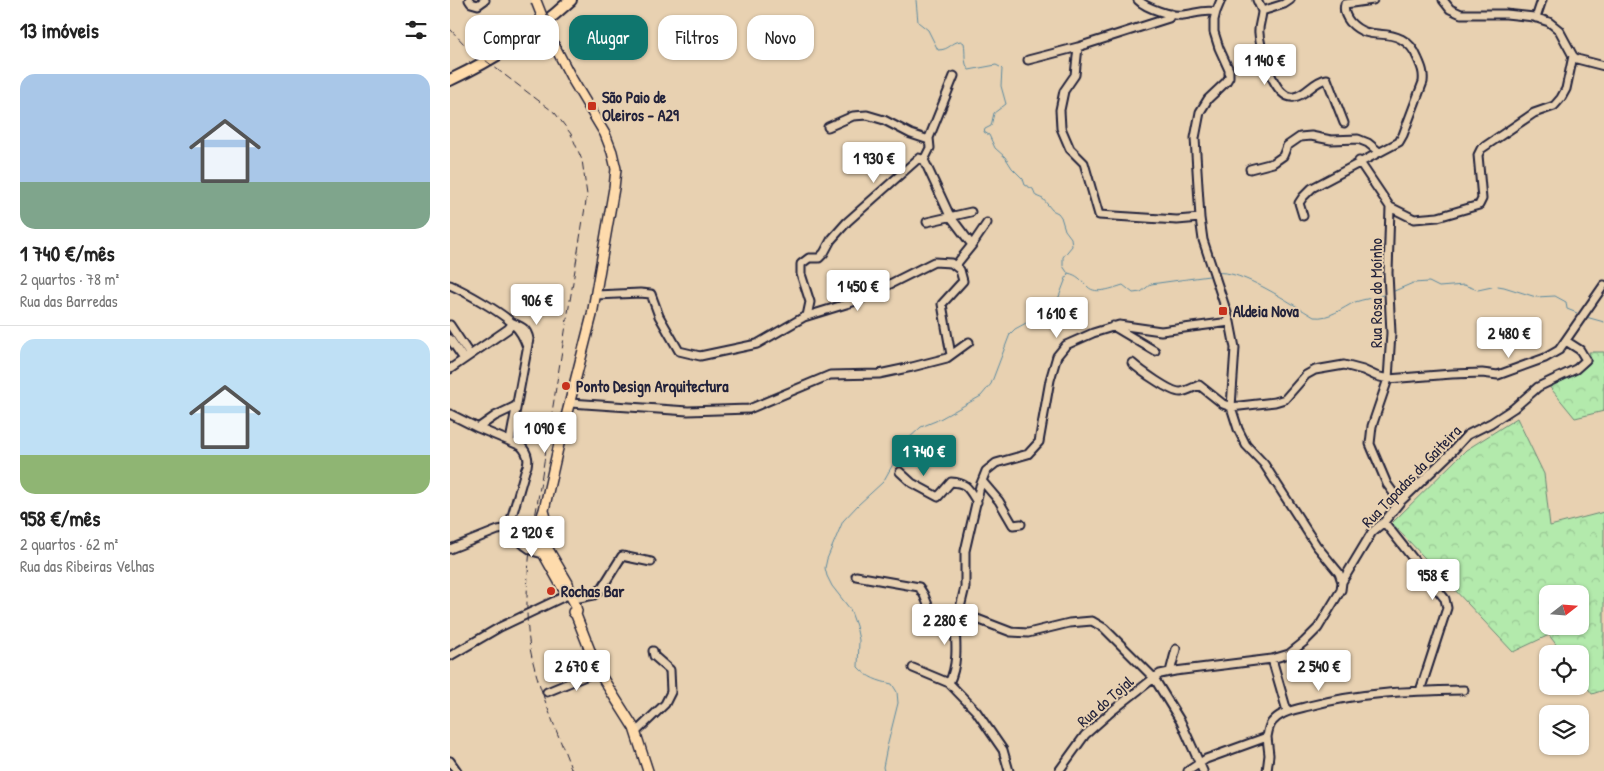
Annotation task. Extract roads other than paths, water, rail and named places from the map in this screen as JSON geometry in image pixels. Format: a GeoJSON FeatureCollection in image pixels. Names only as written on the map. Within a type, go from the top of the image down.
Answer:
{"type":"FeatureCollection","features":[{"type":"Feature","properties":{"kind":"highway"},"geometry":{"type":"LineString","coordinates":[[450,72],[503,44],[562,0]]}},
{"type":"Feature","properties":{"kind":"highway"},"geometry":{"type":"LineString","coordinates":[[450,80],[506,50],[544,23],[571,0]]}},
{"type":"Feature","properties":{"kind":"main road"},"geometry":{"type":"LineString","coordinates":[[535,1],[552,41],[605,134],[616,168],[592,315],[544,510],[546,516],[546,553],[568,583],[570,595],[577,611],[576,615],[598,671],[636,732],[648,771]]}},
{"type":"Feature","properties":{"kind":"street"},"geometry":{"type":"LineString","coordinates":[[469,0],[471,3],[478,5],[485,0]]}},
{"type":"Feature","properties":{"kind":"street"},"geometry":{"type":"LineString","coordinates":[[1138,0],[1144,6],[1181,16],[1209,10],[1216,12]]}},
{"type":"Feature","properties":{"kind":"street"},"geometry":{"type":"LineString","coordinates":[[1221,0],[1214,20],[1214,32],[1218,48],[1229,70],[1229,77],[1208,99],[1200,112],[1195,138],[1203,240],[1230,322],[1235,348],[1231,407],[1238,429],[1246,445],[1264,464],[1316,545],[1339,573],[1342,582]]}},
{"type":"Feature","properties":{"kind":"street"},"geometry":{"type":"LineString","coordinates":[[1257,0],[1262,11],[1258,31],[1262,52],[1269,71],[1283,94],[1295,97],[1313,84],[1327,79],[1344,123]]}},
{"type":"Feature","properties":{"kind":"street"},"geometry":{"type":"LineString","coordinates":[[1262,11],[1284,4],[1290,0]]}},
{"type":"Feature","properties":{"kind":"street"},"geometry":{"type":"LineString","coordinates":[[1304,216],[1299,203],[1312,188],[1399,142],[1423,82],[1424,74],[1416,54],[1409,44],[1399,38],[1371,34],[1357,29],[1348,19],[1343,2],[1373,0]]}},
{"type":"Feature","properties":{"kind":"street"},"geometry":{"type":"LineString","coordinates":[[1443,0],[1450,8],[1461,14],[1506,14],[1536,18],[1549,22],[1559,30],[1573,56],[1577,59],[1604,66]]}},
{"type":"Feature","properties":{"kind":"street"},"geometry":{"type":"LineString","coordinates":[[1536,18],[1542,0]]}},
{"type":"Feature","properties":{"kind":"street"},"geometry":{"type":"LineString","coordinates":[[1028,60],[1078,47],[1169,18],[1171,14]]}},
{"type":"Feature","properties":{"kind":"street"},"geometry":{"type":"LineString","coordinates":[[1078,47],[1075,75],[1064,91],[1060,110],[1061,128],[1070,148],[1084,163],[1098,216],[1177,220],[1200,218]]}},
{"type":"Feature","properties":{"kind":"street"},"geometry":{"type":"LineString","coordinates":[[1359,162],[1390,207],[1414,219],[1438,216],[1479,205],[1482,199],[1478,155],[1481,149],[1534,113],[1554,106],[1566,89],[1573,56]]}},
{"type":"Feature","properties":{"kind":"street"},"geometry":{"type":"LineString","coordinates":[[924,160],[930,148],[929,140],[954,76]]}},
{"type":"Feature","properties":{"kind":"street"},"geometry":{"type":"LineString","coordinates":[[828,127],[853,116],[867,115],[884,120],[910,134],[929,140]]}},
{"type":"Feature","properties":{"kind":"street"},"geometry":{"type":"LineString","coordinates":[[1250,170],[1273,163],[1283,156],[1287,146],[1300,137],[1311,136],[1331,140],[1358,139],[1368,143],[1379,152]]}},
{"type":"Feature","properties":{"kind":"street"},"geometry":{"type":"LineString","coordinates":[[807,316],[810,302],[801,274],[801,264],[809,258],[819,258],[831,240],[847,222],[919,158],[924,160],[951,217],[972,245]]}},
{"type":"Feature","properties":{"kind":"street","name":"Rua Rosa do Moínho"},"geometry":{"type":"LineString","coordinates":[[1390,207],[1388,273],[1391,333],[1388,379],[1372,426],[1370,444],[1387,484],[1400,502]]}},
{"type":"Feature","properties":{"kind":"street"},"geometry":{"type":"LineString","coordinates":[[927,222],[971,212]]}},
{"type":"Feature","properties":{"kind":"street"},"geometry":{"type":"LineString","coordinates":[[955,266],[987,222]]}},
{"type":"Feature","properties":{"kind":"street"},"geometry":{"type":"LineString","coordinates":[[596,295],[651,294],[659,316],[679,351],[700,356],[756,344],[807,316],[856,301],[934,262],[951,263],[960,270],[963,281],[942,304],[951,355]]}},
{"type":"Feature","properties":{"kind":"street"},"geometry":{"type":"LineString","coordinates":[[1132,363],[1175,391],[1180,392],[1200,385],[1223,404],[1231,407],[1286,399],[1306,375],[1315,370],[1344,365],[1388,379],[1482,373],[1498,375],[1545,358],[1559,350],[1604,285]]}},
{"type":"Feature","properties":{"kind":"street"},"geometry":{"type":"LineString","coordinates":[[451,286],[505,317],[513,323],[524,338],[527,347],[516,406],[513,443]]}},
{"type":"Feature","properties":{"kind":"street"},"geometry":{"type":"LineString","coordinates":[[948,683],[955,669],[957,658],[956,612],[965,587],[965,551],[982,481],[986,472],[996,463],[1028,454],[1039,442],[1050,380],[1057,356],[1066,345],[1113,326],[1119,325],[1161,331],[1230,322]]}},
{"type":"Feature","properties":{"kind":"street"},"geometry":{"type":"LineString","coordinates":[[450,369],[508,329],[513,323]]}},
{"type":"Feature","properties":{"kind":"street"},"geometry":{"type":"LineString","coordinates":[[450,325],[467,357]]}},
{"type":"Feature","properties":{"kind":"street"},"geometry":{"type":"LineString","coordinates":[[1113,326],[1155,351]]}},
{"type":"Feature","properties":{"kind":"street"},"geometry":{"type":"LineString","coordinates":[[450,339],[467,357]]}},
{"type":"Feature","properties":{"kind":"street","name":"Rua Tapadas da Gaiteira"},"geometry":{"type":"LineString","coordinates":[[1272,659],[1289,654],[1318,628],[1341,590],[1342,582],[1372,532],[1384,522],[1400,502],[1467,435],[1491,423],[1514,408],[1538,387],[1576,369],[1586,360],[1580,350],[1566,341]]}},
{"type":"Feature","properties":{"kind":"street"},"geometry":{"type":"LineString","coordinates":[[570,403],[688,411],[750,410],[830,375],[879,374],[946,358],[969,342]]}},
{"type":"Feature","properties":{"kind":"street"},"geometry":{"type":"LineString","coordinates":[[478,428],[495,416],[516,406]]}},
{"type":"Feature","properties":{"kind":"street"},"geometry":{"type":"LineString","coordinates":[[450,414],[513,443],[523,458],[525,471],[510,528],[512,533],[537,554],[546,553]]}},
{"type":"Feature","properties":{"kind":"street"},"geometry":{"type":"LineString","coordinates":[[900,472],[912,483],[938,497],[951,482],[960,483],[968,487],[976,502]]}},
{"type":"Feature","properties":{"kind":"street"},"geometry":{"type":"LineString","coordinates":[[982,481],[999,501],[1013,525],[1021,524]]}},
{"type":"Feature","properties":{"kind":"street"},"geometry":{"type":"LineString","coordinates":[[1384,522],[1446,599],[1447,608],[1420,691]]}},
{"type":"Feature","properties":{"kind":"street"},"geometry":{"type":"LineString","coordinates":[[450,549],[498,530],[510,528]]}},
{"type":"Feature","properties":{"kind":"street"},"geometry":{"type":"LineString","coordinates":[[450,656],[500,627],[563,597],[570,595],[579,598],[594,595],[602,588],[622,556],[651,562]]}},
{"type":"Feature","properties":{"kind":"street"},"geometry":{"type":"LineString","coordinates":[[856,576],[919,587],[930,610],[956,612],[1011,632],[1028,633],[1069,623],[1092,621],[1104,628],[1154,678],[1181,722],[1203,771]]}},
{"type":"Feature","properties":{"kind":"street"},"geometry":{"type":"LineString","coordinates":[[1170,672],[1176,649]]}},
{"type":"Feature","properties":{"kind":"street"},"geometry":{"type":"LineString","coordinates":[[636,732],[665,704],[671,692],[670,670],[654,656],[653,651]]}},
{"type":"Feature","properties":{"kind":"street"},"geometry":{"type":"LineString","coordinates":[[1272,659],[1287,711]]}},
{"type":"Feature","properties":{"kind":"street","name":"Rua do Tojal"},"geometry":{"type":"LineString","coordinates":[[1059,771],[1085,735],[1129,696],[1160,674],[1272,659]]}},
{"type":"Feature","properties":{"kind":"street"},"geometry":{"type":"LineString","coordinates":[[913,668],[948,683],[976,711],[1003,750],[1009,771]]}},
{"type":"Feature","properties":{"kind":"street"},"geometry":{"type":"LineString","coordinates":[[547,692],[598,671]]}},
{"type":"Feature","properties":{"kind":"street"},"geometry":{"type":"LineString","coordinates":[[1267,771],[1269,755],[1268,730],[1272,721],[1287,711],[1345,697],[1372,693],[1464,690]]}},
{"type":"Feature","properties":{"kind":"street"},"geometry":{"type":"LineString","coordinates":[[1188,771],[1220,754],[1267,737]]}},
{"type":"Feature","properties":{"kind":"street"},"geometry":{"type":"LineString","coordinates":[[450,761],[457,771]]}},
{"type":"Feature","properties":{"kind":"waterway"},"geometry":{"type":"LineString","coordinates":[[916,0],[918,22],[928,30],[938,50],[945,49],[961,41],[964,43],[965,61],[969,70],[996,65],[1002,69],[1001,86],[1006,104],[994,113],[991,126],[985,129],[984,132],[989,135],[995,148],[1023,179],[1025,185],[1033,189],[1036,196],[1043,199],[1061,217],[1065,230],[1071,238],[1072,246],[1063,257],[1063,266],[1067,272]]}},
{"type":"Feature","properties":{"kind":"waterway"},"geometry":{"type":"LineString","coordinates":[[1068,273],[1077,276],[1091,289],[1105,290],[1123,285],[1133,293],[1141,292],[1151,284],[1209,276]]}},
{"type":"Feature","properties":{"kind":"waterway"},"geometry":{"type":"LineString","coordinates":[[884,771],[887,747],[898,703],[897,692],[892,684],[873,678],[858,667],[859,640],[856,626],[850,609],[832,586],[827,576],[825,568],[827,559],[843,521],[883,482],[906,441],[921,427],[938,420],[981,396],[991,384],[1010,334],[1015,329],[1039,316],[1046,306],[1057,302],[1068,273]]}},
{"type":"Feature","properties":{"kind":"waterway"},"geometry":{"type":"LineString","coordinates":[[1216,273],[1226,273],[1252,282],[1280,296],[1314,317],[1331,315],[1355,302],[1383,295]]}},
{"type":"Feature","properties":{"kind":"waterway"},"geometry":{"type":"LineString","coordinates":[[1392,292],[1413,283],[1429,282],[1439,287],[1464,285],[1478,290],[1492,287]]}},
{"type":"Feature","properties":{"kind":"waterway"},"geometry":{"type":"LineString","coordinates":[[1498,286],[1536,297],[1555,296],[1566,302],[1567,309],[1577,313]]}},
{"type":"Feature","properties":{"kind":"waterway"},"geometry":{"type":"LineString","coordinates":[[1586,317],[1604,322]]}},
{"type":"Feature","properties":{"kind":"railway"},"geometry":{"type":"LineString","coordinates":[[450,29],[465,45],[555,113],[571,134],[582,160],[587,195],[530,549],[527,598],[528,636],[533,663],[572,771]]}},
{"type":"Feature","properties":{"kind":"place","name":"São Paio de Oleiros - A29"},"geometry":{"type":"Point","coordinates":[592,106]}},
{"type":"Feature","properties":{"kind":"place","name":"Aldeia Nova"},"geometry":{"type":"Point","coordinates":[1223,311]}},
{"type":"Feature","properties":{"kind":"place","name":"Ponto Design Arquitectura"},"geometry":{"type":"Point","coordinates":[566,386]}},
{"type":"Feature","properties":{"kind":"place","name":"Rochas Bar"},"geometry":{"type":"Point","coordinates":[551,591]}}]}
